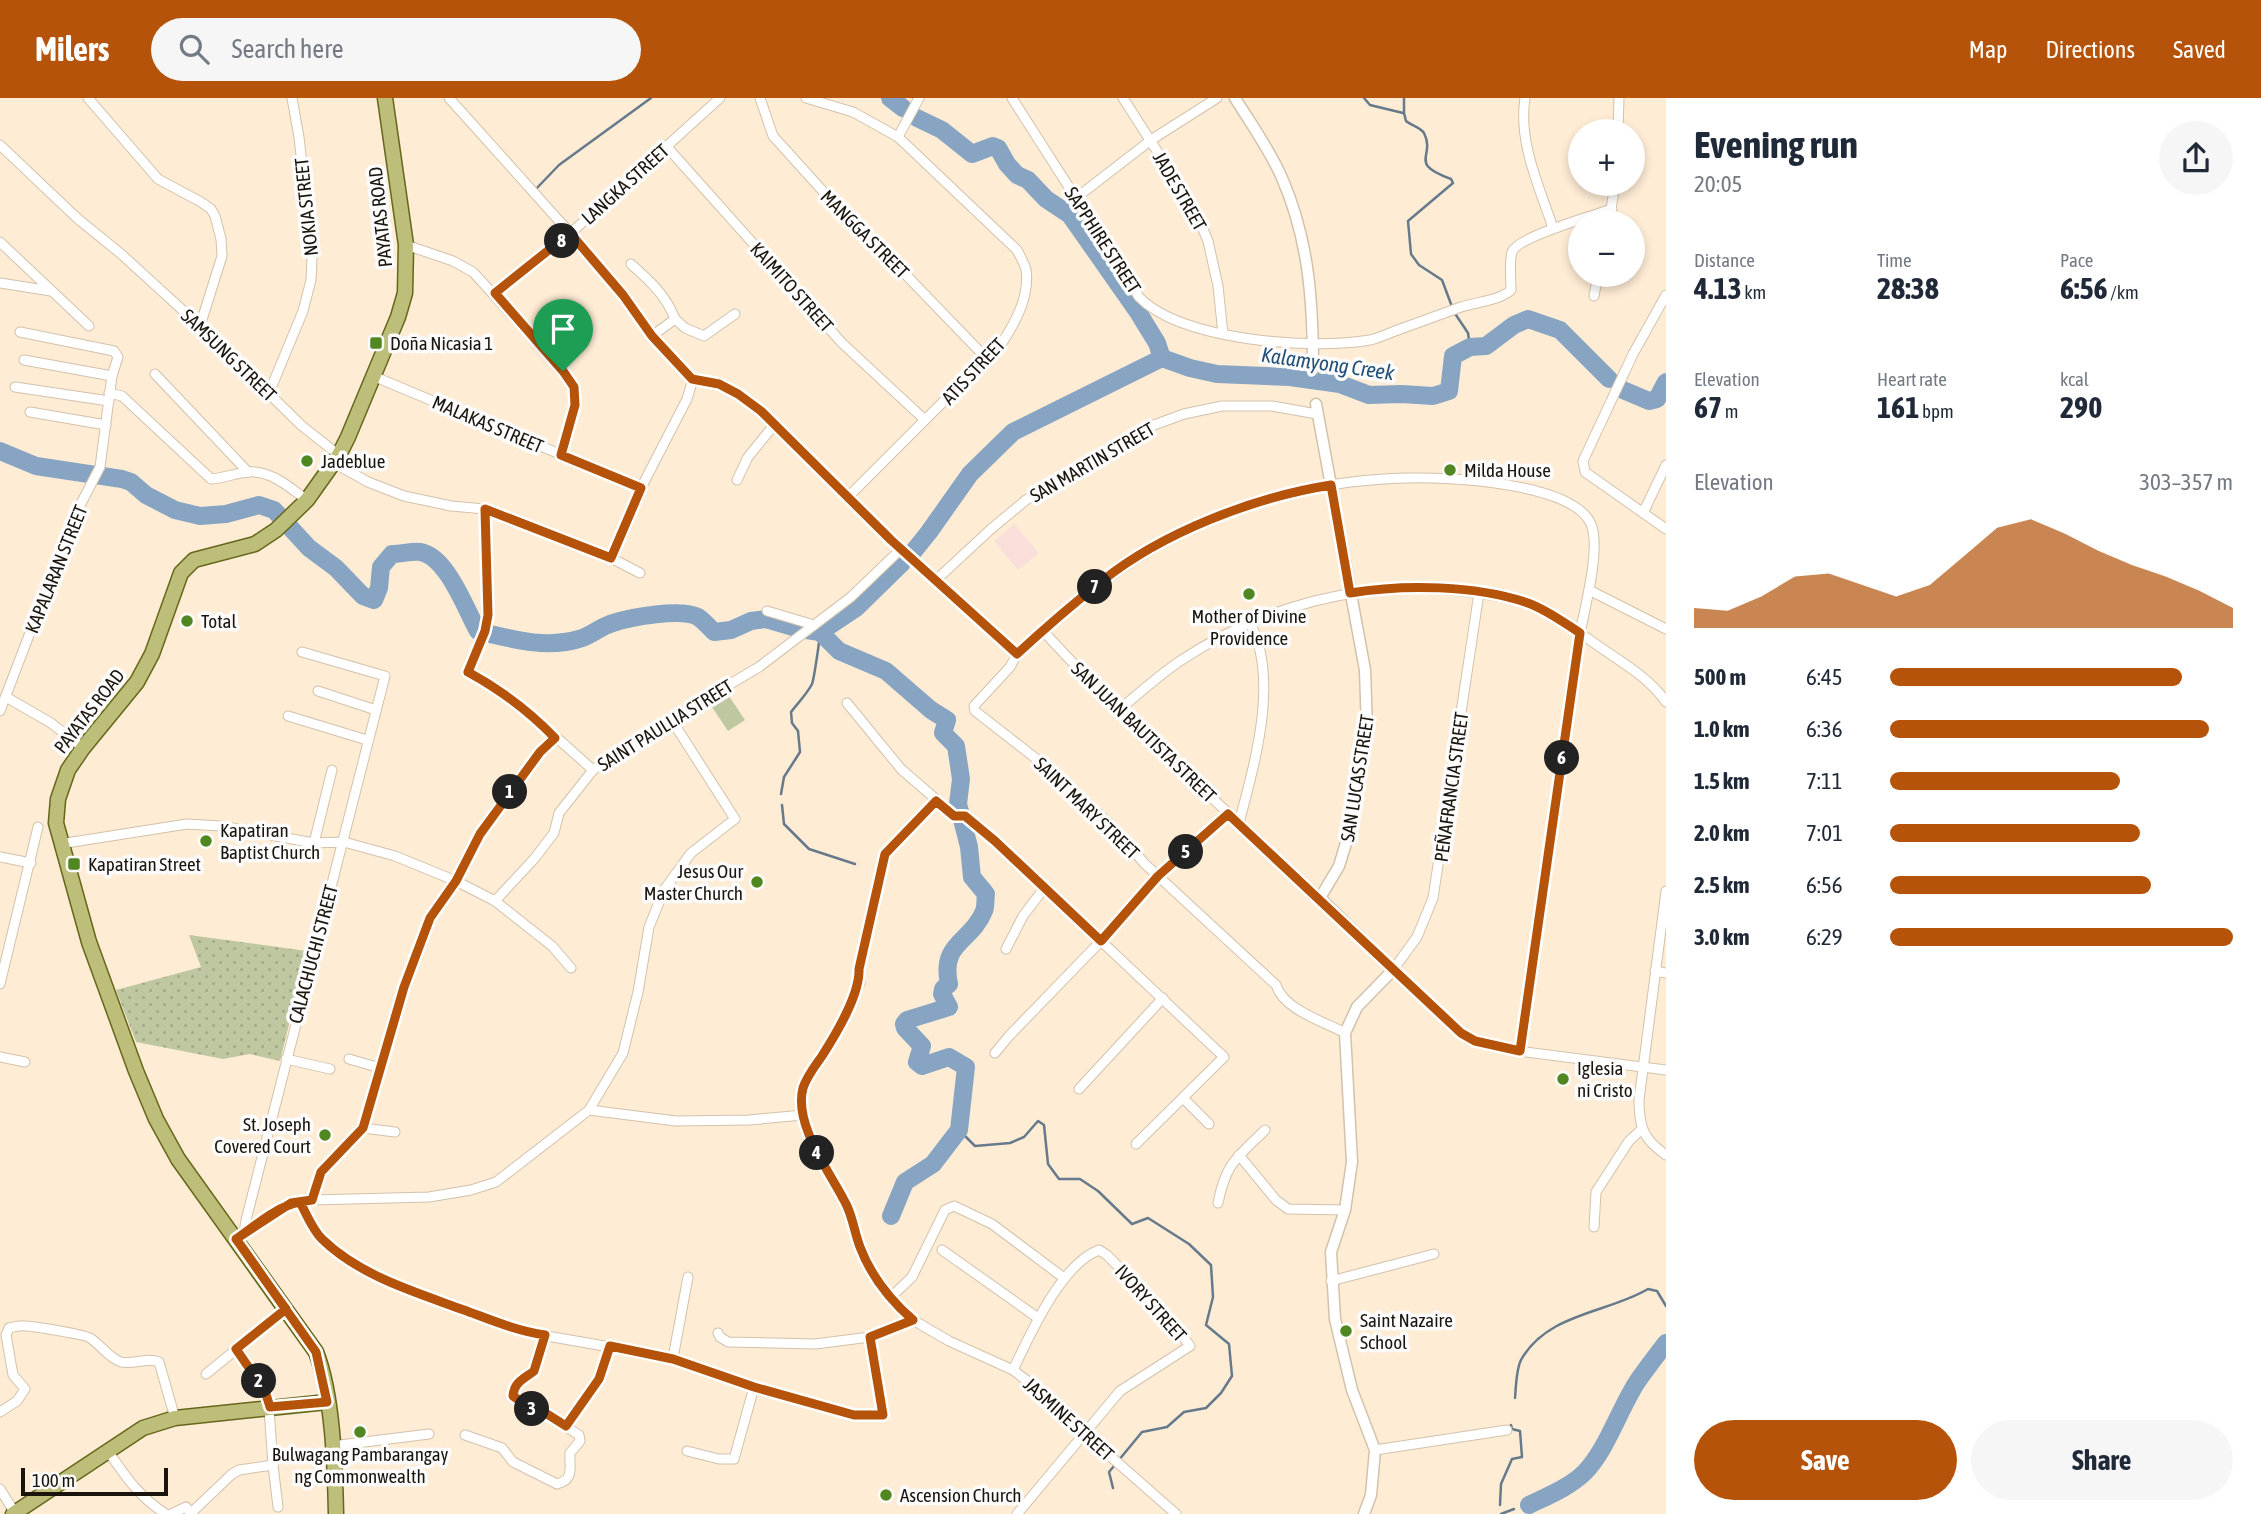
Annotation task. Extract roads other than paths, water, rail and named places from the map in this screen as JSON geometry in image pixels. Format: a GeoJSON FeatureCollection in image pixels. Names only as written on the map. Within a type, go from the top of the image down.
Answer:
{"type":"FeatureCollection","features":[{"type":"Feature","properties":{"kind":"main road","name":"PAYATAS ROAD"},"geometry":{"type":"LineString","coordinates":[[336,1514],[327,1402],[316,1352],[240,1236],[178,1159],[144,1092],[89,942],[56,822],[58,799],[68,770],[137,682],[152,654],[181,573],[187,565],[202,557],[255,544],[276,530],[307,500],[337,459],[405,293],[406,245],[385,98]]}},
{"type":"Feature","properties":{"kind":"main road"},"geometry":{"type":"LineString","coordinates":[[15,1514],[143,1428],[175,1418],[327,1402]]}},
{"type":"Feature","properties":{"kind":"street"},"geometry":{"type":"LineString","coordinates":[[88,98],[158,179],[201,202],[211,209],[215,216],[222,256],[200,326]]}},
{"type":"Feature","properties":{"kind":"street","name":"NOKIA STREET"},"geometry":{"type":"LineString","coordinates":[[269,393],[303,311],[311,280],[312,257],[292,98]]}},
{"type":"Feature","properties":{"kind":"street"},"geometry":{"type":"LineString","coordinates":[[449,98],[570,233],[623,295],[652,336],[692,379],[719,384],[738,394],[774,425],[901,549],[1017,654],[1102,580],[1140,555],[1232,511],[1296,492],[1331,485],[1409,478],[1447,479],[1519,486],[1539,491],[1560,499],[1582,513],[1590,523],[1594,548],[1520,1051]]}},
{"type":"Feature","properties":{"kind":"street","name":"LANGKA STREET"},"geometry":{"type":"LineString","coordinates":[[495,293],[570,233],[720,98]]}},
{"type":"Feature","properties":{"kind":"street","name":"MANGGA STREET"},"geometry":{"type":"LineString","coordinates":[[760,98],[773,136],[839,209],[987,359]]}},
{"type":"Feature","properties":{"kind":"street"},"geometry":{"type":"LineString","coordinates":[[806,98],[853,112],[898,137],[915,107]]}},
{"type":"Feature","properties":{"kind":"street","name":"SAPPHIRE STREET"},"geometry":{"type":"LineString","coordinates":[[1012,98],[1139,297],[1149,308],[1168,318],[1223,334],[1313,345],[1372,340],[1508,292],[1511,290],[1513,249],[1553,228]]}},
{"type":"Feature","properties":{"kind":"street","name":"JADE STREET"},"geometry":{"type":"LineString","coordinates":[[1123,98],[1195,210],[1208,241],[1218,286],[1223,334]]}},
{"type":"Feature","properties":{"kind":"street"},"geometry":{"type":"LineString","coordinates":[[1076,198],[1151,140],[1217,98]]}},
{"type":"Feature","properties":{"kind":"street"},"geometry":{"type":"LineString","coordinates":[[1235,98],[1281,175],[1295,211],[1310,279],[1313,369]]}},
{"type":"Feature","properties":{"kind":"street"},"geometry":{"type":"LineString","coordinates":[[1525,98],[1522,115],[1525,144],[1553,228],[1612,209],[1614,196]]}},
{"type":"Feature","properties":{"kind":"street"},"geometry":{"type":"LineString","coordinates":[[1618,119],[1619,98]]}},
{"type":"Feature","properties":{"kind":"street","name":"ATIS STREET"},"geometry":{"type":"LineString","coordinates":[[848,497],[987,359],[1015,322],[1024,294],[1026,270],[1017,250],[898,137]]}},
{"type":"Feature","properties":{"kind":"street","name":"SAMSUNG STREET"},"geometry":{"type":"LineString","coordinates":[[0,145],[78,219],[120,253],[200,326],[337,459],[368,482],[404,496],[451,506],[485,509],[611,558],[640,573]]}},
{"type":"Feature","properties":{"kind":"street","name":"KAIMITO STREET"},"geometry":{"type":"LineString","coordinates":[[667,147],[842,343],[925,421]]}},
{"type":"Feature","properties":{"kind":"street"},"geometry":{"type":"LineString","coordinates":[[0,242],[89,326]]}},
{"type":"Feature","properties":{"kind":"street"},"geometry":{"type":"LineString","coordinates":[[406,245],[432,253],[474,272],[574,387],[575,405],[561,455]]}},
{"type":"Feature","properties":{"kind":"street"},"geometry":{"type":"LineString","coordinates":[[631,264],[653,284],[670,305],[675,319],[685,328],[704,336],[735,314]]}},
{"type":"Feature","properties":{"kind":"street"},"geometry":{"type":"LineString","coordinates":[[0,282],[52,291]]}},
{"type":"Feature","properties":{"kind":"street"},"geometry":{"type":"LineString","coordinates":[[1594,296],[1596,287]]}},
{"type":"Feature","properties":{"kind":"street"},"geometry":{"type":"LineString","coordinates":[[1666,295],[1633,354],[1583,461],[1585,472],[1666,528]]}},
{"type":"Feature","properties":{"kind":"street"},"geometry":{"type":"LineString","coordinates":[[652,336],[675,319]]}},
{"type":"Feature","properties":{"kind":"street","name":"KAPALARAN STREET"},"geometry":{"type":"LineString","coordinates":[[0,711],[49,583],[63,556],[74,517],[100,467],[112,376],[118,357],[114,351],[20,332]]}},
{"type":"Feature","properties":{"kind":"street"},"geometry":{"type":"LineString","coordinates":[[24,360],[112,376]]}},
{"type":"Feature","properties":{"kind":"street"},"geometry":{"type":"LineString","coordinates":[[155,374],[248,472]]}},
{"type":"Feature","properties":{"kind":"street","name":"MALAKAS STREET"},"geometry":{"type":"LineString","coordinates":[[373,376],[641,488]]}},
{"type":"Feature","properties":{"kind":"street"},"geometry":{"type":"LineString","coordinates":[[611,558],[641,488],[687,399],[692,379]]}},
{"type":"Feature","properties":{"kind":"street"},"geometry":{"type":"LineString","coordinates":[[15,387],[122,396],[211,479],[262,472],[307,500]]}},
{"type":"Feature","properties":{"kind":"street","name":"SAN MARTIN STREET"},"geometry":{"type":"LineString","coordinates":[[935,580],[1026,500],[1154,425],[1184,414],[1222,406],[1272,405],[1317,409]]}},
{"type":"Feature","properties":{"kind":"street","name":"SAN LUCAS STREET"},"geometry":{"type":"LineString","coordinates":[[1317,409],[1365,670],[1367,729],[1346,849],[1320,898]]}},
{"type":"Feature","properties":{"kind":"street"},"geometry":{"type":"LineString","coordinates":[[30,412],[106,425]]}},
{"type":"Feature","properties":{"kind":"street"},"geometry":{"type":"LineString","coordinates":[[737,480],[748,457],[774,425]]}},
{"type":"Feature","properties":{"kind":"street"},"geometry":{"type":"LineString","coordinates":[[1643,513],[1665,470]]}},
{"type":"Feature","properties":{"kind":"street"},"geometry":{"type":"LineString","coordinates":[[485,509],[488,615],[485,631],[468,672],[521,705],[593,770]]}},
{"type":"Feature","properties":{"kind":"street","name":"SAINT PAULLIA STREET"},"geometry":{"type":"LineString","coordinates":[[495,901],[554,833],[559,813],[593,770],[671,719],[759,667],[851,597],[901,549]]}},
{"type":"Feature","properties":{"kind":"street"},"geometry":{"type":"LineString","coordinates":[[1118,711],[1181,661],[1250,623],[1304,604],[1350,593],[1421,588],[1479,593],[1528,603],[1548,612],[1650,683],[1666,702]]}},
{"type":"Feature","properties":{"kind":"street"},"geometry":{"type":"LineString","coordinates":[[1589,590],[1666,629]]}},
{"type":"Feature","properties":{"kind":"street","name":"PEÑAFRANCIA STREET"},"geometry":{"type":"LineString","coordinates":[[1393,970],[1408,953],[1417,937],[1433,898],[1479,593]]}},
{"type":"Feature","properties":{"kind":"street"},"geometry":{"type":"LineString","coordinates":[[767,611],[809,628]]}},
{"type":"Feature","properties":{"kind":"street"},"geometry":{"type":"LineString","coordinates":[[1239,823],[1254,764],[1263,706],[1260,657],[1250,623]]}},
{"type":"Feature","properties":{"kind":"street","name":"SAN JUAN BAUTISTA STREET"},"geometry":{"type":"LineString","coordinates":[[1043,631],[1118,711],[1466,1037],[1483,1044],[1520,1051],[1666,1070]]}},
{"type":"Feature","properties":{"kind":"street","name":"CALACHUCHI STREET"},"geometry":{"type":"LineString","coordinates":[[240,1236],[344,842],[366,740],[385,676],[302,652]]}},
{"type":"Feature","properties":{"kind":"street","name":"SAINT MARY STREET"},"geometry":{"type":"LineString","coordinates":[[1017,654],[1010,667],[974,706],[975,711],[1034,757],[1092,808],[1158,876],[1276,985],[1281,997],[1345,1033]]}},
{"type":"Feature","properties":{"kind":"street"},"geometry":{"type":"LineString","coordinates":[[318,691],[376,710]]}},
{"type":"Feature","properties":{"kind":"street"},"geometry":{"type":"LineString","coordinates":[[6,697],[51,723],[83,748]]}},
{"type":"Feature","properties":{"kind":"street"},"geometry":{"type":"LineString","coordinates":[[847,703],[901,769],[954,816],[965,816],[1045,887],[1224,1057],[1136,1144]]}},
{"type":"Feature","properties":{"kind":"street"},"geometry":{"type":"LineString","coordinates":[[288,716],[366,740]]}},
{"type":"Feature","properties":{"kind":"street"},"geometry":{"type":"LineString","coordinates":[[240,1236],[279,1210],[300,1202],[429,1197],[471,1190],[502,1178],[589,1110],[623,1053],[638,992],[649,927],[659,901],[691,853],[735,819],[671,719]]}},
{"type":"Feature","properties":{"kind":"street"},"geometry":{"type":"LineString","coordinates":[[312,1200],[321,1172],[363,1128],[416,949],[430,918],[456,881],[480,834],[540,752],[555,738]]}},
{"type":"Feature","properties":{"kind":"street"},"geometry":{"type":"LineString","coordinates":[[314,843],[332,770]]}},
{"type":"Feature","properties":{"kind":"street","name":"JASMINE STREET"},"geometry":{"type":"LineString","coordinates":[[936,801],[885,854],[859,969],[860,983],[834,1036],[808,1076],[802,1091],[803,1115],[818,1156],[848,1208],[860,1249],[890,1298],[913,1320],[949,1341],[1013,1370],[1063,1408],[1085,1434],[1177,1514]]}},
{"type":"Feature","properties":{"kind":"street"},"geometry":{"type":"LineString","coordinates":[[995,1053],[1101,941],[1158,876],[1228,814]]}},
{"type":"Feature","properties":{"kind":"street"},"geometry":{"type":"LineString","coordinates":[[60,844],[187,824],[232,827],[314,843],[344,842],[395,856],[456,881],[495,901],[552,946],[571,968]]}},
{"type":"Feature","properties":{"kind":"street"},"geometry":{"type":"LineString","coordinates":[[0,984],[38,827]]}},
{"type":"Feature","properties":{"kind":"street"},"geometry":{"type":"LineString","coordinates":[[0,857],[31,863]]}},
{"type":"Feature","properties":{"kind":"street"},"geometry":{"type":"LineString","coordinates":[[1006,949],[1026,911],[1045,887]]}},
{"type":"Feature","properties":{"kind":"street"},"geometry":{"type":"LineString","coordinates":[[1666,891],[1639,1100],[1642,1130],[1651,1143],[1666,1155]]}},
{"type":"Feature","properties":{"kind":"street"},"geometry":{"type":"LineString","coordinates":[[1364,1514],[1371,1495],[1375,1450],[1352,1391],[1335,1319],[1331,1252],[1345,1210],[1352,1162],[1345,1033],[1357,1007],[1393,970]]}},
{"type":"Feature","properties":{"kind":"street"},"geometry":{"type":"LineString","coordinates":[[1656,971],[1666,973]]}},
{"type":"Feature","properties":{"kind":"street"},"geometry":{"type":"LineString","coordinates":[[1079,1089],[1163,998]]}},
{"type":"Feature","properties":{"kind":"street"},"geometry":{"type":"LineString","coordinates":[[0,1057],[25,1062]]}},
{"type":"Feature","properties":{"kind":"street"},"geometry":{"type":"LineString","coordinates":[[286,1059],[330,1069]]}},
{"type":"Feature","properties":{"kind":"street"},"geometry":{"type":"LineString","coordinates":[[349,1059],[380,1068]]}},
{"type":"Feature","properties":{"kind":"street"},"geometry":{"type":"LineString","coordinates":[[1183,1098],[1209,1124]]}},
{"type":"Feature","properties":{"kind":"street"},"geometry":{"type":"LineString","coordinates":[[589,1110],[676,1121],[749,1120],[803,1115]]}},
{"type":"Feature","properties":{"kind":"street"},"geometry":{"type":"LineString","coordinates":[[363,1128],[395,1132]]}},
{"type":"Feature","properties":{"kind":"street"},"geometry":{"type":"LineString","coordinates":[[1218,1203],[1228,1167],[1265,1130]]}},
{"type":"Feature","properties":{"kind":"street"},"geometry":{"type":"LineString","coordinates":[[1594,1227],[1597,1192],[1629,1141],[1642,1130]]}},
{"type":"Feature","properties":{"kind":"street"},"geometry":{"type":"LineString","coordinates":[[1239,1155],[1276,1200],[1288,1209],[1345,1210]]}},
{"type":"Feature","properties":{"kind":"street"},"geometry":{"type":"LineString","coordinates":[[300,1202],[320,1237],[348,1261],[438,1302],[524,1332],[673,1359],[754,1387],[854,1415],[883,1415],[870,1337]]}},
{"type":"Feature","properties":{"kind":"street"},"geometry":{"type":"LineString","coordinates":[[890,1298],[912,1277],[945,1210],[951,1206],[964,1209],[992,1224],[1064,1278]]}},
{"type":"Feature","properties":{"kind":"street","name":"IVORY STREET"},"geometry":{"type":"LineString","coordinates":[[1013,1370],[1038,1318],[1064,1278],[1091,1253],[1099,1250],[1107,1255],[1171,1321],[1190,1346],[1120,1391],[1085,1434]]}},
{"type":"Feature","properties":{"kind":"street"},"geometry":{"type":"LineString","coordinates":[[943,1251],[1038,1318]]}},
{"type":"Feature","properties":{"kind":"street"},"geometry":{"type":"LineString","coordinates":[[1331,1281],[1434,1254]]}},
{"type":"Feature","properties":{"kind":"street"},"geometry":{"type":"LineString","coordinates":[[673,1359],[688,1277]]}},
{"type":"Feature","properties":{"kind":"street"},"geometry":{"type":"LineString","coordinates":[[206,1374],[286,1309]]}},
{"type":"Feature","properties":{"kind":"street"},"geometry":{"type":"LineString","coordinates":[[718,1333],[720,1338],[728,1342],[815,1344],[870,1337],[913,1320]]}},
{"type":"Feature","properties":{"kind":"street"},"geometry":{"type":"LineString","coordinates":[[0,1412],[18,1401],[25,1389],[13,1375],[6,1335],[9,1328],[26,1326],[74,1335],[83,1334],[123,1363],[153,1360],[159,1362],[175,1418]]}},
{"type":"Feature","properties":{"kind":"street"},"geometry":{"type":"LineString","coordinates":[[465,1435],[502,1448],[513,1462],[557,1484],[568,1478],[572,1472],[570,1453],[580,1438],[547,1414],[540,1415],[513,1396],[519,1381],[534,1371],[545,1335]]}},
{"type":"Feature","properties":{"kind":"street"},"geometry":{"type":"LineString","coordinates":[[566,1426],[599,1379],[610,1346]]}},
{"type":"Feature","properties":{"kind":"street"},"geometry":{"type":"LineString","coordinates":[[236,1349],[265,1391],[270,1407],[278,1507]]}},
{"type":"Feature","properties":{"kind":"street"},"geometry":{"type":"LineString","coordinates":[[687,1451],[719,1459],[734,1459],[754,1387]]}},
{"type":"Feature","properties":{"kind":"street"},"geometry":{"type":"LineString","coordinates":[[1375,1450],[1507,1430]]}},
{"type":"Feature","properties":{"kind":"street"},"geometry":{"type":"LineString","coordinates":[[332,1446],[429,1434]]}},
{"type":"Feature","properties":{"kind":"street"},"geometry":{"type":"LineString","coordinates":[[1017,1514],[1085,1434]]}},
{"type":"Feature","properties":{"kind":"street"},"geometry":{"type":"LineString","coordinates":[[108,1451],[132,1486],[151,1504],[169,1514],[186,1507],[191,1513],[239,1470],[273,1465]]}},
{"type":"Feature","properties":{"kind":"street"},"geometry":{"type":"LineString","coordinates":[[0,1489],[15,1514]]}},
{"type":"Feature","properties":{"kind":"waterway"},"geometry":{"type":"LineString","coordinates":[[535,190],[559,165],[651,98]]}},
{"type":"Feature","properties":{"kind":"waterway"},"geometry":{"type":"LineString","coordinates":[[890,98],[903,108]]}},
{"type":"Feature","properties":{"kind":"waterway"},"geometry":{"type":"LineString","coordinates":[[1364,98],[1370,105],[1403,113]]}},
{"type":"Feature","properties":{"kind":"waterway"},"geometry":{"type":"LineString","coordinates":[[1404,98],[1406,121],[1423,131],[1427,141],[1426,164],[1451,179],[1453,183],[1408,221],[1411,254],[1419,265],[1442,280],[1454,312],[1468,333],[1470,347]]}},
{"type":"Feature","properties":{"kind":"waterway"},"geometry":{"type":"LineString","coordinates":[[917,118],[942,130],[972,154],[993,146],[998,148],[1017,175],[1028,180],[1046,199],[1070,215],[1138,312],[1157,343],[1162,358]]}},
{"type":"Feature","properties":{"kind":"waterway","name":"Kalamyong Creek"},"geometry":{"type":"LineString","coordinates":[[913,552],[970,474],[1013,432],[1162,358],[1217,374],[1290,377],[1340,384],[1369,395],[1433,396],[1449,391],[1453,356],[1470,347],[1486,346],[1514,325],[1528,319],[1560,330],[1609,379]]}},
{"type":"Feature","properties":{"kind":"waterway"},"geometry":{"type":"LineString","coordinates":[[1623,390],[1649,401],[1657,399],[1666,382]]}},
{"type":"Feature","properties":{"kind":"waterway","name":"Kalamyong Creek"},"geometry":{"type":"LineString","coordinates":[[0,451],[36,466],[122,479],[175,510],[200,516],[226,514],[259,505],[274,510],[309,548],[336,568],[363,596],[374,600],[379,588],[381,567],[392,554],[420,552],[430,556],[447,573],[478,631],[528,642],[566,642],[583,638],[609,624],[668,613],[698,617],[714,632],[731,630],[751,621],[766,619],[820,632],[856,608],[902,563]]}},
{"type":"Feature","properties":{"kind":"waterway"},"geometry":{"type":"LineString","coordinates":[[781,794],[784,777],[800,752],[798,731],[792,723],[791,712],[812,684],[820,632]]}},
{"type":"Feature","properties":{"kind":"waterway"},"geometry":{"type":"LineString","coordinates":[[820,632],[839,651],[886,671],[931,710],[947,720],[943,733],[956,746],[961,779],[958,804],[969,847],[972,877],[986,894],[985,909],[978,922],[958,944],[949,959],[949,984],[942,994],[949,1007],[907,1020],[904,1024],[922,1046],[917,1062],[922,1066],[949,1057],[966,1067],[959,1130],[933,1164],[905,1182],[891,1216]]}},
{"type":"Feature","properties":{"kind":"waterway"},"geometry":{"type":"LineString","coordinates":[[782,805],[784,824],[809,849],[855,864]]}},
{"type":"Feature","properties":{"kind":"waterway"},"geometry":{"type":"LineString","coordinates":[[959,1130],[975,1146],[1010,1143],[1024,1137],[1038,1121],[1044,1125],[1048,1164],[1059,1179],[1080,1179],[1098,1191],[1132,1224],[1148,1218],[1189,1244],[1211,1265],[1213,1297],[1206,1325],[1229,1344],[1232,1376],[1221,1393],[1206,1408],[1184,1412],[1167,1427],[1142,1432],[1109,1472],[1113,1488]]}},
{"type":"Feature","properties":{"kind":"waterway"},"geometry":{"type":"LineString","coordinates":[[1515,1398],[1521,1360],[1532,1344],[1546,1332],[1648,1289],[1657,1291],[1666,1306]]}},
{"type":"Feature","properties":{"kind":"waterway"},"geometry":{"type":"LineString","coordinates":[[1529,1505],[1566,1487],[1593,1463],[1630,1393],[1666,1343]]}},
{"type":"Feature","properties":{"kind":"waterway"},"geometry":{"type":"LineString","coordinates":[[1500,1505],[1501,1484],[1512,1459],[1522,1457],[1520,1431],[1512,1429],[1511,1425]]}},
{"type":"Feature","properties":{"kind":"waterway"},"geometry":{"type":"LineString","coordinates":[[1501,1514],[1514,1509]]}},
{"type":"Feature","properties":{"kind":"place","name":"Doña Nicasia 1"},"geometry":{"type":"Point","coordinates":[376,343]}},
{"type":"Feature","properties":{"kind":"place","name":"Jadeblue"},"geometry":{"type":"Point","coordinates":[307,461]}},
{"type":"Feature","properties":{"kind":"place","name":"Milda House"},"geometry":{"type":"Point","coordinates":[1450,470]}},
{"type":"Feature","properties":{"kind":"place","name":"Mother of Divine Providence"},"geometry":{"type":"Point","coordinates":[1249,594]}},
{"type":"Feature","properties":{"kind":"place","name":"Total"},"geometry":{"type":"Point","coordinates":[187,621]}},
{"type":"Feature","properties":{"kind":"place","name":"Kapatiran Baptist Church"},"geometry":{"type":"Point","coordinates":[206,841]}},
{"type":"Feature","properties":{"kind":"place","name":"Kapatiran Street"},"geometry":{"type":"Point","coordinates":[74,864]}},
{"type":"Feature","properties":{"kind":"place","name":"Jesus Our Master Church"},"geometry":{"type":"Point","coordinates":[757,882]}},
{"type":"Feature","properties":{"kind":"place","name":"Iglesia ni Cristo"},"geometry":{"type":"Point","coordinates":[1563,1079]}},
{"type":"Feature","properties":{"kind":"place","name":"St. Joseph Covered Court"},"geometry":{"type":"Point","coordinates":[325,1135]}},
{"type":"Feature","properties":{"kind":"place","name":"Saint Nazaire School"},"geometry":{"type":"Point","coordinates":[1346,1331]}},
{"type":"Feature","properties":{"kind":"place","name":"Bulwagang Pambarangay ng Commonwealth"},"geometry":{"type":"Point","coordinates":[360,1432]}},
{"type":"Feature","properties":{"kind":"place","name":"Ascension Church"},"geometry":{"type":"Point","coordinates":[886,1495]}}]}
